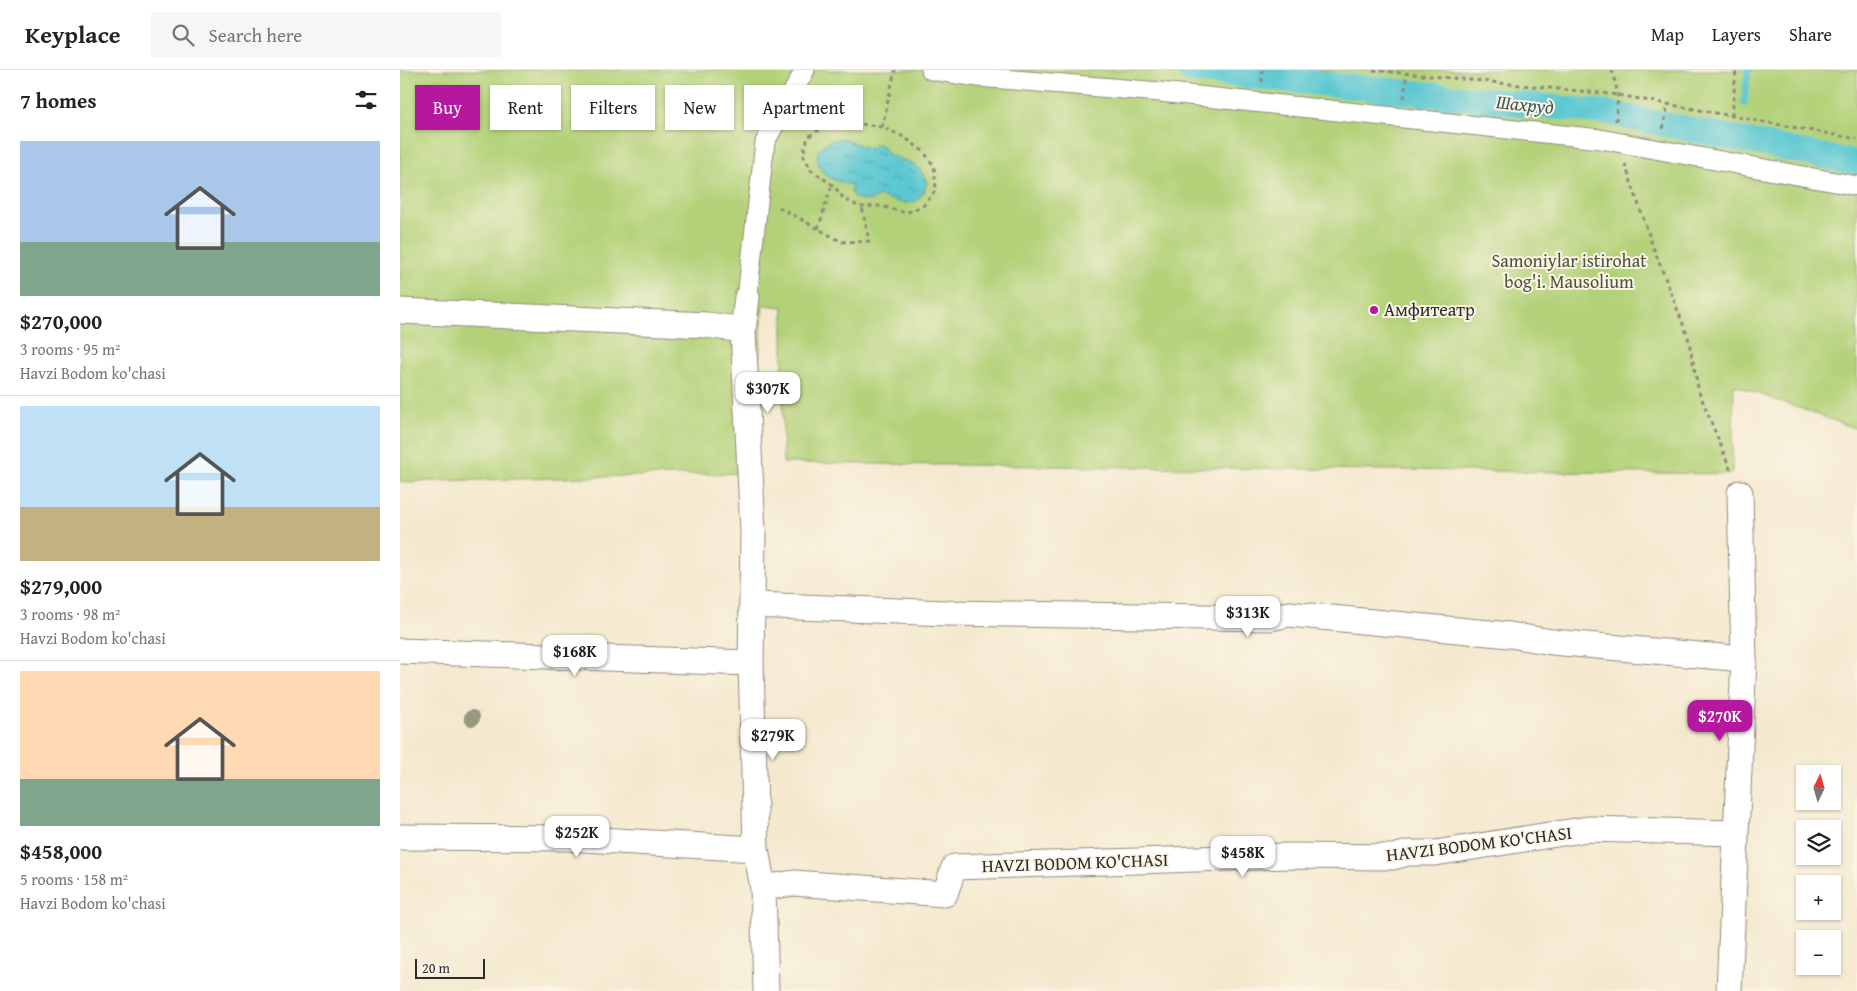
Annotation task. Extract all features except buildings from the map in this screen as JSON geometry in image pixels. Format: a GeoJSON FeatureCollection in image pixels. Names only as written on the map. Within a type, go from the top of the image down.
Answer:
{"type":"FeatureCollection","features":[{"type":"Feature","properties":{"kind":"street"},"geometry":{"type":"LineString","coordinates":[[766,991],[763,888],[756,849],[751,663],[753,530],[743,330],[765,142],[805,70]]}},
{"type":"Feature","properties":{"kind":"street"},"geometry":{"type":"LineString","coordinates":[[931,70],[978,77],[1160,92],[1617,136],[1857,186]]}},
{"type":"Feature","properties":{"kind":"street"},"geometry":{"type":"LineString","coordinates":[[400,311],[707,325],[743,330]]}},
{"type":"Feature","properties":{"kind":"street"},"geometry":{"type":"LineString","coordinates":[[1729,991],[1744,659],[1740,493]]}},
{"type":"Feature","properties":{"kind":"street"},"geometry":{"type":"LineString","coordinates":[[753,605],[986,614],[1270,618],[1289,614],[1510,635],[1552,642],[1744,659]]}},
{"type":"Feature","properties":{"kind":"street"},"geometry":{"type":"LineString","coordinates":[[400,651],[751,663]]}},
{"type":"Feature","properties":{"kind":"street","name":"HAVZI BODOM KO'CHASI"},"geometry":{"type":"LineString","coordinates":[[763,888],[794,883],[944,894],[954,867],[1288,856],[1393,857],[1408,854],[1435,853],[1588,830],[1736,833]]}},
{"type":"Feature","properties":{"kind":"street"},"geometry":{"type":"LineString","coordinates":[[400,837],[566,838],[756,849]]}},
{"type":"Feature","properties":{"kind":"path"},"geometry":{"type":"LineString","coordinates":[[882,127],[895,70]]}},
{"type":"Feature","properties":{"kind":"path"},"geometry":{"type":"LineString","coordinates":[[1262,70],[1262,87]]}},
{"type":"Feature","properties":{"kind":"path"},"geometry":{"type":"LineString","coordinates":[[1373,70],[1618,95],[1857,139]]}},
{"type":"Feature","properties":{"kind":"path"},"geometry":{"type":"LineString","coordinates":[[1612,70],[1618,95],[1617,136],[1652,244],[1688,337],[1698,392],[1740,493]]}},
{"type":"Feature","properties":{"kind":"path"},"geometry":{"type":"LineString","coordinates":[[1732,116],[1736,70]]}},
{"type":"Feature","properties":{"kind":"path"},"geometry":{"type":"LineString","coordinates":[[1404,101],[1407,73]]}},
{"type":"Feature","properties":{"kind":"path"},"geometry":{"type":"LineString","coordinates":[[1662,134],[1668,104]]}},
{"type":"Feature","properties":{"kind":"path"},"geometry":{"type":"LineString","coordinates":[[854,123],[882,127],[904,137],[923,151],[934,166],[936,190],[924,205],[906,213],[881,206],[862,207],[844,199],[832,184],[810,170],[803,154],[808,137],[828,124],[854,123]]}},
{"type":"Feature","properties":{"kind":"path"},"geometry":{"type":"LineString","coordinates":[[818,229],[832,184]]}},
{"type":"Feature","properties":{"kind":"path"},"geometry":{"type":"LineString","coordinates":[[759,195],[842,242],[869,241],[862,207]]}},
{"type":"Feature","properties":{"kind":"green space","name":"Samoniylar istirohat bog'i. Mausolium"},"geometry":{"type":"Polygon","coordinates":[[[400,70],[1857,70],[1857,429],[1734,385],[1732,474],[783,463],[783,307],[763,305],[752,473],[400,482],[400,70]]]}},
{"type":"Feature","properties":{"kind":"water"},"geometry":{"type":"Polygon","coordinates":[[[840,138],[870,149],[875,144],[881,145],[888,154],[915,165],[927,182],[924,192],[919,198],[909,203],[902,203],[879,196],[866,201],[854,198],[851,191],[852,185],[827,176],[817,159],[819,150],[822,147],[830,141],[840,138]]]}},
{"type":"Feature","properties":{"kind":"waterway","name":"Шахруд"},"geometry":{"type":"LineString","coordinates":[[1190,70],[1603,112],[1857,163]]}},
{"type":"Feature","properties":{"kind":"waterway"},"geometry":{"type":"LineString","coordinates":[[1744,103],[1748,70]]}},
{"type":"Feature","properties":{"kind":"waterway","name":"Шахруд"},"geometry":{"type":"LineString","coordinates":[[1741,140],[1742,136]]}},
{"type":"Feature","properties":{"kind":"place","name":"Амфитеатр"},"geometry":{"type":"Point","coordinates":[1374,310]}}]}
